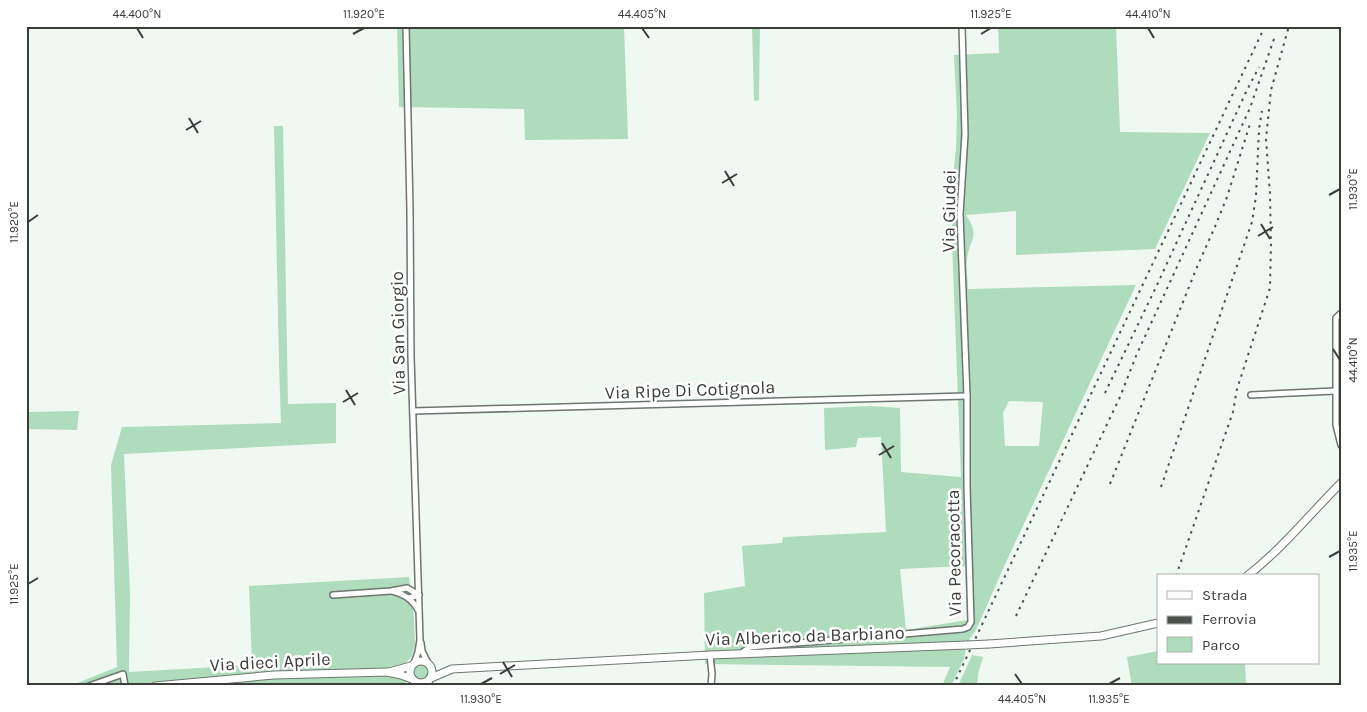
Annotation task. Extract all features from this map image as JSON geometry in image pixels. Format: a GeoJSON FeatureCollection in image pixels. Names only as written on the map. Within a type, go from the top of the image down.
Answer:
{"type":"FeatureCollection","features":[{"type":"Feature","properties":{"kind":"main road"},"geometry":{"type":"LineString","coordinates":[[1250,574],[1292,536],[1341,483]]}},
{"type":"Feature","properties":{"kind":"main road","name":"Via Alberico da Barbiano"},"geometry":{"type":"LineString","coordinates":[[429,664],[452,670],[710,655],[989,644],[1101,636],[1157,623]]}},
{"type":"Feature","properties":{"kind":"main road"},"geometry":{"type":"LineString","coordinates":[[420,661],[429,664],[432,671],[429,681],[424,683],[414,682],[410,673],[412,665],[420,661]]}},
{"type":"Feature","properties":{"kind":"main road","name":"Via dieci Aprile"},"geometry":{"type":"LineString","coordinates":[[387,672],[412,665]]}},
{"type":"Feature","properties":{"kind":"main road","name":"Via Alberico da Barbiano"},"geometry":{"type":"LineString","coordinates":[[429,681],[452,670]]}},
{"type":"Feature","properties":{"kind":"main road","name":"Via dieci Aprile"},"geometry":{"type":"LineString","coordinates":[[155,686],[274,675],[387,672],[401,675],[414,682]]}},
{"type":"Feature","properties":{"kind":"street","name":"Via San Giorgio"},"geometry":{"type":"LineString","coordinates":[[406,26],[413,411],[420,640],[422,651],[429,664]]}},
{"type":"Feature","properties":{"kind":"street","name":"Via Giudei"},"geometry":{"type":"LineString","coordinates":[[962,26],[965,134],[960,214],[967,396]]}},
{"type":"Feature","properties":{"kind":"street"},"geometry":{"type":"LineString","coordinates":[[1341,313],[1336,318],[1335,391],[1336,425],[1341,445]]}},
{"type":"Feature","properties":{"kind":"street"},"geometry":{"type":"LineString","coordinates":[[1251,395],[1335,391]]}},
{"type":"Feature","properties":{"kind":"street","name":"Via Ripe Di Cotignola"},"geometry":{"type":"LineString","coordinates":[[413,411],[967,396]]}},
{"type":"Feature","properties":{"kind":"street","name":"Via Pecoracotta"},"geometry":{"type":"LineString","coordinates":[[740,654],[750,647],[963,629],[968,627],[971,619],[967,487],[967,396]]}},
{"type":"Feature","properties":{"kind":"street"},"geometry":{"type":"LineString","coordinates":[[332,594],[391,591],[414,585],[418,579]]}},
{"type":"Feature","properties":{"kind":"street"},"geometry":{"type":"LineString","coordinates":[[407,588],[419,595]]}},
{"type":"Feature","properties":{"kind":"street"},"geometry":{"type":"LineString","coordinates":[[391,591],[404,594],[419,612]]}},
{"type":"Feature","properties":{"kind":"street"},"geometry":{"type":"LineString","coordinates":[[409,598],[419,595]]}},
{"type":"Feature","properties":{"kind":"street","name":"Via San Giorgio"},"geometry":{"type":"LineString","coordinates":[[412,665],[418,652],[420,640]]}},
{"type":"Feature","properties":{"kind":"street"},"geometry":{"type":"LineString","coordinates":[[710,655],[711,686]]}},
{"type":"Feature","properties":{"kind":"street"},"geometry":{"type":"LineString","coordinates":[[89,686],[123,674],[125,686]]}},
{"type":"Feature","properties":{"kind":"green space"},"geometry":{"type":"Polygon","coordinates":[[[397,26],[624,26],[628,139],[525,140],[524,109],[399,107],[397,26]]]}},
{"type":"Feature","properties":{"kind":"green space"},"geometry":{"type":"Polygon","coordinates":[[[752,26],[760,26],[759,100],[754,101],[752,26]]]}},
{"type":"Feature","properties":{"kind":"green space"},"geometry":{"type":"Polygon","coordinates":[[[998,26],[1116,26],[1120,132],[1210,133],[1155,249],[1016,255],[1016,211],[966,215],[971,223],[974,234],[967,261],[968,289],[1136,285],[976,630],[970,638],[964,659],[951,686],[942,686],[950,667],[705,664],[704,593],[745,586],[742,546],[782,543],[783,537],[886,532],[881,437],[858,438],[856,447],[825,450],[824,408],[871,406],[900,408],[901,472],[961,477],[952,243],[952,188],[957,114],[954,55],[999,53],[998,26]],[[1009,401],[1003,413],[1005,446],[1039,446],[1043,402],[1009,401]],[[965,566],[900,569],[906,630],[967,620],[965,566]]]}},
{"type":"Feature","properties":{"kind":"green space"},"geometry":{"type":"Polygon","coordinates":[[[274,126],[283,126],[288,404],[336,403],[336,443],[124,454],[130,594],[129,672],[252,665],[249,586],[409,577],[415,644],[412,656],[406,663],[406,686],[70,686],[117,667],[111,465],[122,427],[281,423],[274,126]]]}},
{"type":"Feature","properties":{"kind":"green space"},"geometry":{"type":"Polygon","coordinates":[[[79,411],[77,430],[26,429],[26,412],[79,411]]]}},
{"type":"Feature","properties":{"kind":"green space"},"geometry":{"type":"Polygon","coordinates":[[[1157,651],[1157,664],[1245,664],[1246,686],[1132,686],[1127,657],[1157,651]]]}},
{"type":"Feature","properties":{"kind":"green space"},"geometry":{"type":"Polygon","coordinates":[[[972,655],[983,657],[977,686],[958,686],[972,655]]]}},
{"type":"Feature","properties":{"kind":"green space"},"geometry":{"type":"Polygon","coordinates":[[[418,665],[424,665],[428,672],[424,679],[418,679],[414,675],[414,669],[418,665]]]}},
{"type":"Feature","properties":{"kind":"railway"},"geometry":{"type":"LineString","coordinates":[[953,686],[1265,26]]}},
{"type":"Feature","properties":{"kind":"railway"},"geometry":{"type":"LineString","coordinates":[[1177,574],[1233,412],[1237,389],[1270,288],[1270,194],[1266,139],[1271,90],[1289,26]]}},
{"type":"Feature","properties":{"kind":"railway"},"geometry":{"type":"LineString","coordinates":[[1016,616],[1120,397],[1136,356],[1250,108],[1275,36]]}},
{"type":"Feature","properties":{"kind":"railway"},"geometry":{"type":"LineString","coordinates":[[1105,393],[1259,67]]}},
{"type":"Feature","properties":{"kind":"railway"},"geometry":{"type":"LineString","coordinates":[[1161,487],[1252,222],[1256,196],[1259,129],[1262,111]]}},
{"type":"Feature","properties":{"kind":"railway"},"geometry":{"type":"LineString","coordinates":[[1110,484],[1227,197],[1250,124]]}}]}
